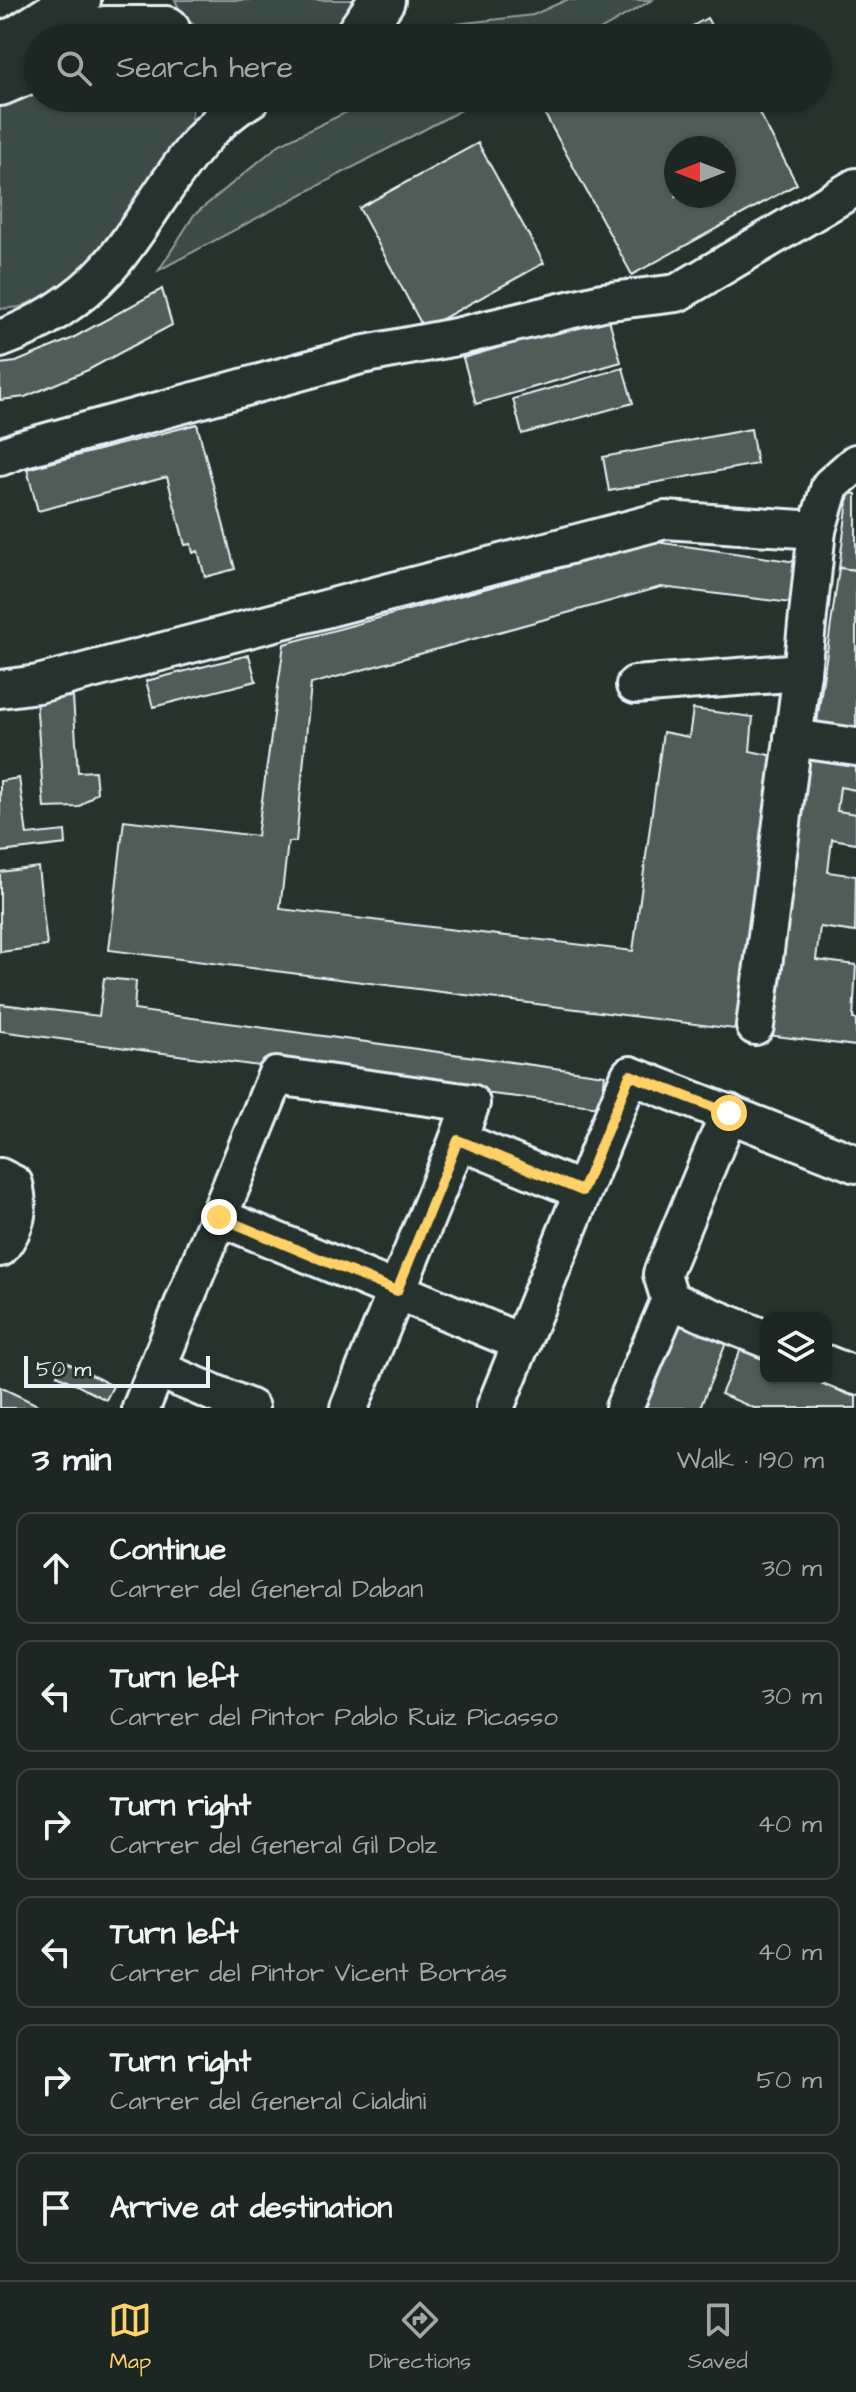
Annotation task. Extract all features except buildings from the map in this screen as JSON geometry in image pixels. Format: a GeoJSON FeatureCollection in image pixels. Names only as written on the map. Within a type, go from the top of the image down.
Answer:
{"type":"FeatureCollection","features":[{"type":"Feature","properties":{"kind":"main road"},"geometry":{"type":"LineString","coordinates":[[40,24],[78,0]]}},
{"type":"Feature","properties":{"kind":"main road"},"geometry":{"type":"LineString","coordinates":[[366,24],[382,0]]}},
{"type":"Feature","properties":{"kind":"main road"},"geometry":{"type":"LineString","coordinates":[[0,43],[24,34]]}},
{"type":"Feature","properties":{"kind":"main road"},"geometry":{"type":"LineString","coordinates":[[0,83],[24,73]]}},
{"type":"Feature","properties":{"kind":"street"},"geometry":{"type":"LineString","coordinates":[[201,137],[205,112]]}},
{"type":"Feature","properties":{"kind":"street"},"geometry":{"type":"LineString","coordinates":[[0,339],[56,311],[107,268],[201,137],[230,112]]}},
{"type":"Feature","properties":{"kind":"street"},"geometry":{"type":"LineString","coordinates":[[0,457],[361,355],[456,337],[602,302],[677,293],[856,187]]}},
{"type":"Feature","properties":{"kind":"street"},"geometry":{"type":"LineString","coordinates":[[755,1026],[802,672],[817,530],[830,486],[856,463]]}},
{"type":"Feature","properties":{"kind":"street"},"geometry":{"type":"LineString","coordinates":[[0,689],[38,684],[665,520],[817,530]]}},
{"type":"Feature","properties":{"kind":"street"},"geometry":{"type":"LineString","coordinates":[[635,685],[802,672]]}},
{"type":"Feature","properties":{"kind":"street"},"geometry":{"type":"LineString","coordinates":[[793,738],[856,747]]}},
{"type":"Feature","properties":{"kind":"street"},"geometry":{"type":"LineString","coordinates":[[495,1408],[630,1075],[856,1164]]}},
{"type":"Feature","properties":{"kind":"street"},"geometry":{"type":"LineString","coordinates":[[141,1408],[276,1076],[471,1103],[349,1408]]}},
{"type":"Feature","properties":{"kind":"street"},"geometry":{"type":"LineString","coordinates":[[624,1408],[670,1300],[662,1274],[729,1113]]}},
{"type":"Feature","properties":{"kind":"street"},"geometry":{"type":"LineString","coordinates":[[458,1140],[582,1191]]}},
{"type":"Feature","properties":{"kind":"street"},"geometry":{"type":"LineString","coordinates":[[0,1177],[14,1184],[19,1207],[7,1239],[0,1248]]}},
{"type":"Feature","properties":{"kind":"street"},"geometry":{"type":"LineString","coordinates":[[219,1217],[522,1343]]}},
{"type":"Feature","properties":{"kind":"street"},"geometry":{"type":"LineString","coordinates":[[670,1300],[760,1337]]}},
{"type":"Feature","properties":{"kind":"street"},"geometry":{"type":"LineString","coordinates":[[832,1366],[856,1376]]}},
{"type":"Feature","properties":{"kind":"street"},"geometry":{"type":"LineString","coordinates":[[157,1369],[250,1408]]}},
{"type":"Feature","properties":{"kind":"shaded area"},"geometry":{"type":"Polygon","coordinates":[[[175,0],[359,0],[341,24],[193,24],[181,13],[175,0]]]}},
{"type":"Feature","properties":{"kind":"shaded area"},"geometry":{"type":"Polygon","coordinates":[[[566,0],[652,0],[610,24],[456,24],[533,15],[566,0]]]}},
{"type":"Feature","properties":{"kind":"shaded area"},"geometry":{"type":"Polygon","coordinates":[[[24,96],[24,112],[192,112],[190,128],[92,263],[52,293],[20,307],[0,309],[0,104],[24,96]]]}},
{"type":"Feature","properties":{"kind":"shaded area"},"geometry":{"type":"Polygon","coordinates":[[[347,112],[458,112],[159,270],[194,215],[280,144],[347,112]]]}},
{"type":"Feature","properties":{"kind":"shaded area"},"geometry":{"type":"Polygon","coordinates":[[[840,787],[856,790],[856,814],[837,811],[840,787]]]}},
{"type":"Feature","properties":{"kind":"route"},"geometry":{"type":"LineString","coordinates":[[219,1217],[397,1291],[458,1140],[582,1191],[630,1075],[729,1113]]}}]}
